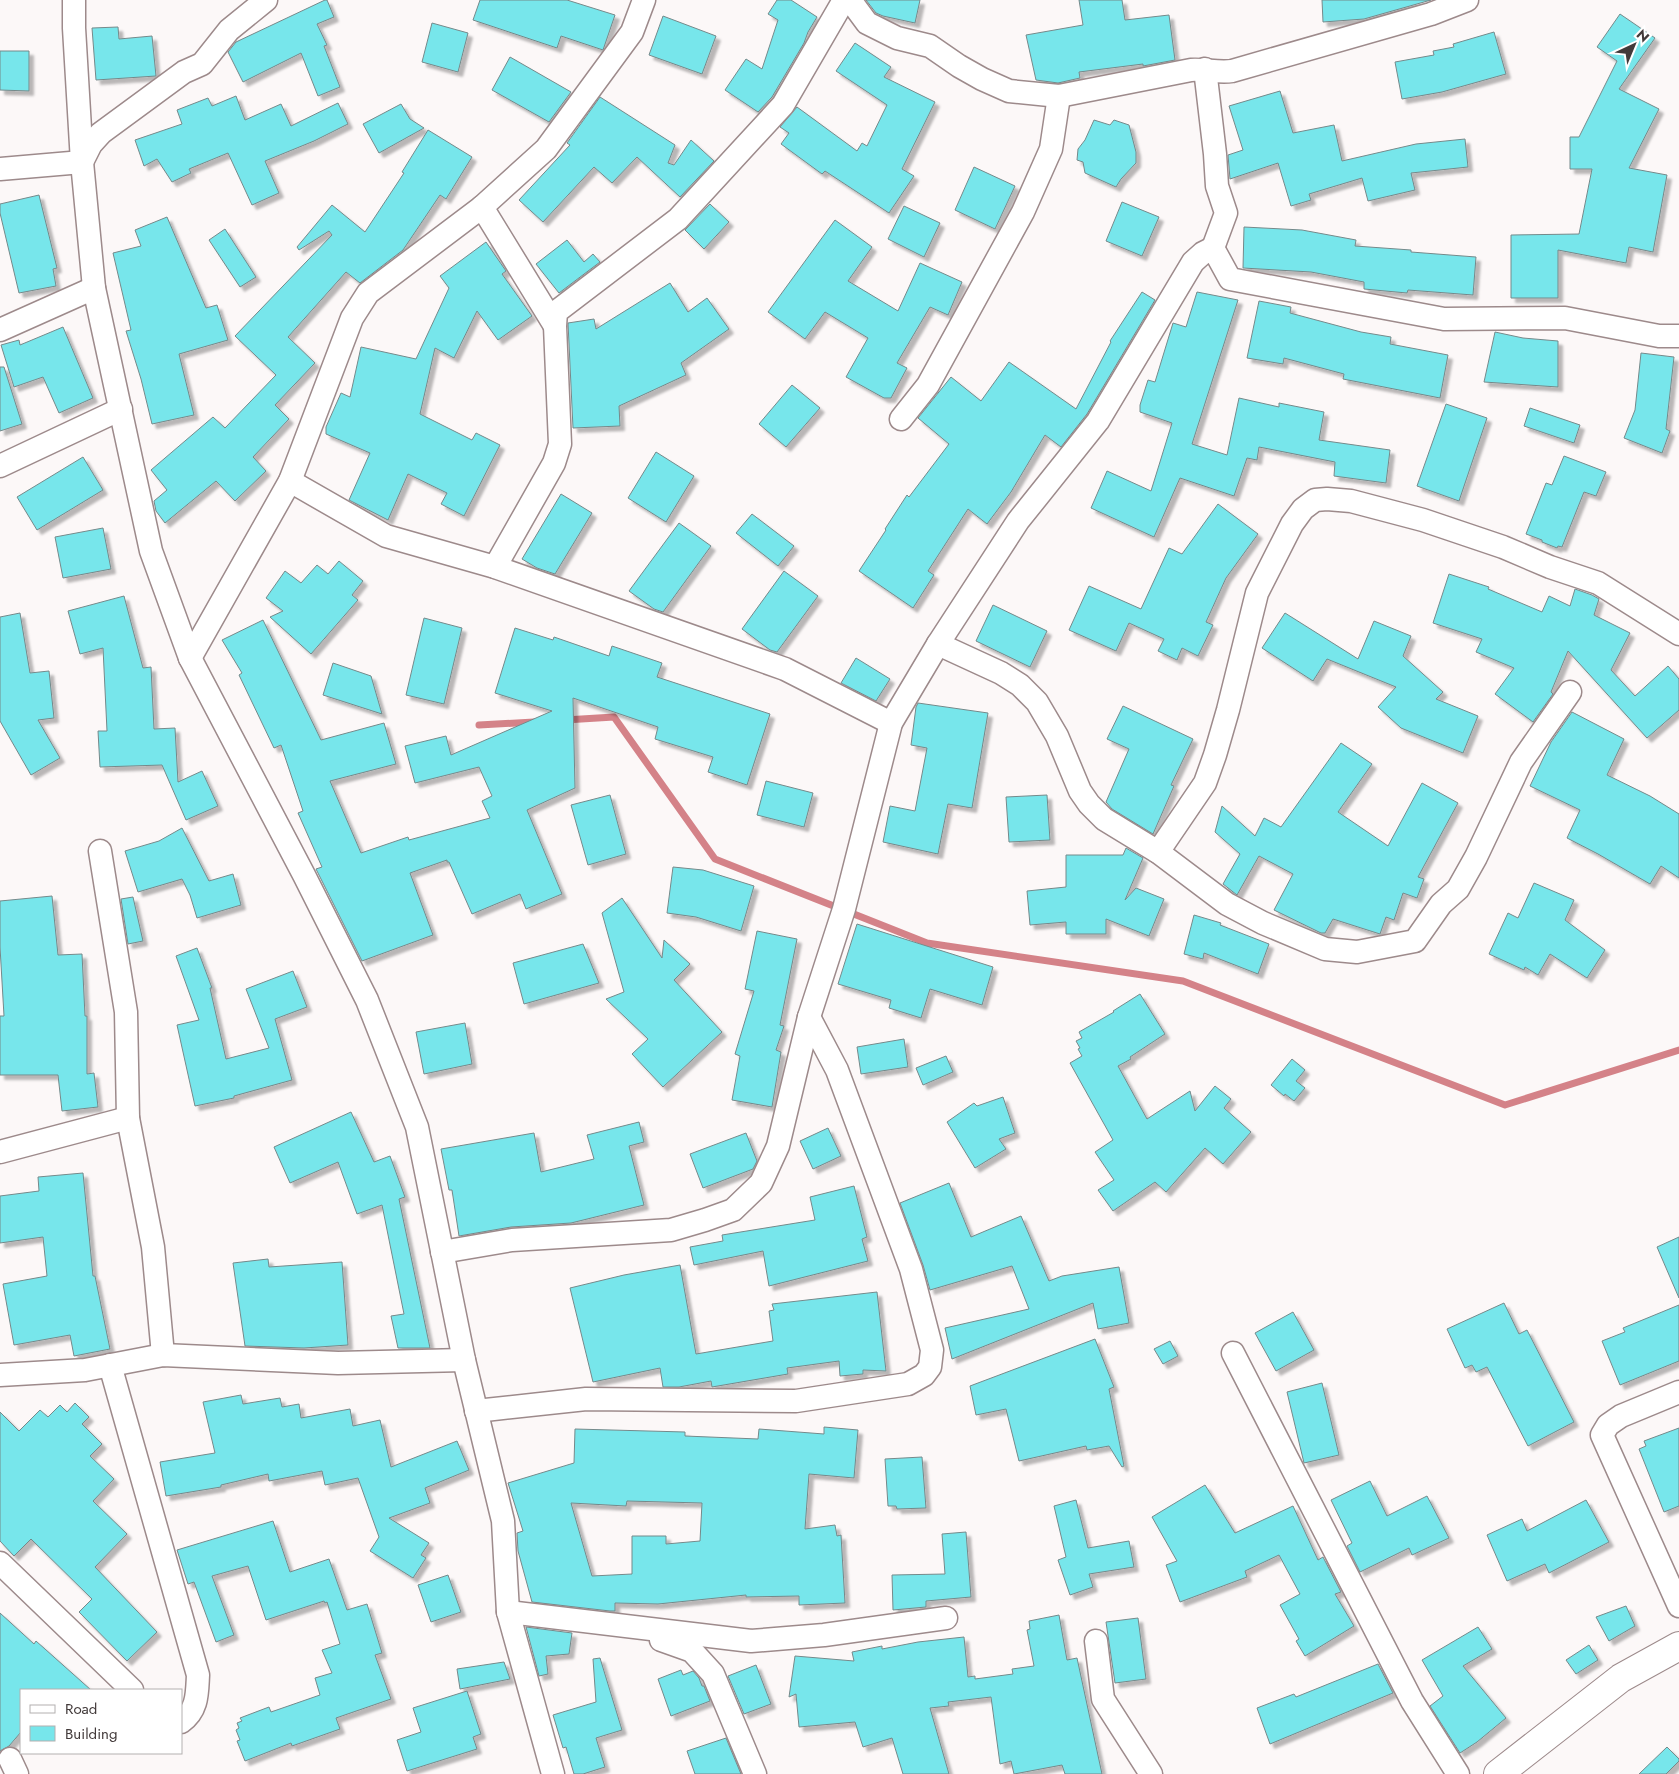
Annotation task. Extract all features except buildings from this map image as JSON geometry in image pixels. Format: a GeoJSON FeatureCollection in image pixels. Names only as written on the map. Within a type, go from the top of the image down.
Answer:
{"type":"FeatureCollection","features":[{"type":"Feature","properties":{"kind":"street"},"geometry":{"type":"LineString","coordinates":[[74,0],[82,162],[94,288],[151,551],[190,658],[300,866],[367,1000],[417,1128],[464,1360],[503,1522],[508,1612],[553,1774]]}},
{"type":"Feature","properties":{"kind":"street"},"geometry":{"type":"LineString","coordinates":[[82,162],[91,144],[101,134],[184,72],[202,64],[229,30],[266,0]]}},
{"type":"Feature","properties":{"kind":"street"},"geometry":{"type":"LineString","coordinates":[[190,658],[290,481],[352,318],[368,293],[482,207],[546,149],[632,32],[644,0]]}},
{"type":"Feature","properties":{"kind":"street"},"geometry":{"type":"LineString","coordinates":[[495,567],[554,464],[560,444],[556,312],[678,219],[783,105],[844,0]]}},
{"type":"Feature","properties":{"kind":"street"},"geometry":{"type":"LineString","coordinates":[[850,0],[867,23],[897,38],[930,46],[982,79],[1009,91],[1059,96],[1191,70],[1232,71],[1431,14],[1467,0]]}},
{"type":"Feature","properties":{"kind":"street"},"geometry":{"type":"LineString","coordinates":[[442,1252],[512,1240],[671,1230],[733,1210],[761,1183],[778,1146],[809,1017],[844,909],[891,723],[938,644],[1018,521],[1098,421],[1193,262],[1203,253],[1213,248],[1226,213],[1217,186],[1216,154],[1205,69]]}},
{"type":"Feature","properties":{"kind":"street"},"geometry":{"type":"LineString","coordinates":[[901,419],[928,385],[1023,212],[1051,149],[1059,96]]}},
{"type":"Feature","properties":{"kind":"street"},"geometry":{"type":"LineString","coordinates":[[0,169],[82,162]]}},
{"type":"Feature","properties":{"kind":"street"},"geometry":{"type":"LineString","coordinates":[[482,207],[555,326]]}},
{"type":"Feature","properties":{"kind":"street"},"geometry":{"type":"LineString","coordinates":[[1213,248],[1230,279],[1444,318],[1565,318],[1659,336],[1679,336]]}},
{"type":"Feature","properties":{"kind":"street"},"geometry":{"type":"LineString","coordinates":[[0,330],[94,288]]}},
{"type":"Feature","properties":{"kind":"street"},"geometry":{"type":"LineString","coordinates":[[0,466],[121,409]]}},
{"type":"Feature","properties":{"kind":"street"},"geometry":{"type":"LineString","coordinates":[[290,481],[386,536],[495,567],[785,670],[891,723]]}},
{"type":"Feature","properties":{"kind":"street"},"geometry":{"type":"LineString","coordinates":[[1158,852],[1205,782],[1212,764],[1228,710],[1257,593],[1292,524],[1303,508],[1315,500],[1351,501],[1423,520],[1503,547],[1550,567],[1598,583],[1679,634]]}},
{"type":"Feature","properties":{"kind":"street"},"geometry":{"type":"LineString","coordinates":[[938,644],[1002,673],[1020,685],[1037,702],[1057,736],[1080,791],[1104,819],[1158,852],[1227,904],[1263,924],[1325,949],[1357,952],[1415,941],[1441,904],[1458,889],[1521,762],[1570,692]]}},
{"type":"Feature","properties":{"kind":"street"},"geometry":{"type":"LineString","coordinates":[[100,851],[126,1012],[128,1118],[153,1247],[163,1355]]}},
{"type":"Feature","properties":{"kind":"street"},"geometry":{"type":"LineString","coordinates":[[476,1411],[586,1399],[796,1401],[908,1384],[924,1375],[930,1367],[932,1350],[910,1269],[837,1070],[809,1017]]}},
{"type":"Feature","properties":{"kind":"street"},"geometry":{"type":"LineString","coordinates":[[0,1152],[128,1118]]}},
{"type":"Feature","properties":{"kind":"street"},"geometry":{"type":"LineString","coordinates":[[1233,1354],[1412,1701],[1458,1774]]}},
{"type":"Feature","properties":{"kind":"street"},"geometry":{"type":"LineString","coordinates":[[0,1375],[85,1370],[163,1355],[338,1363],[464,1360]]}},
{"type":"Feature","properties":{"kind":"street"},"geometry":{"type":"LineString","coordinates":[[110,1365],[198,1675],[196,1700],[193,1710],[182,1721]]}},
{"type":"Feature","properties":{"kind":"street"},"geometry":{"type":"LineString","coordinates":[[1679,1392],[1621,1416],[1608,1425],[1602,1435],[1679,1606]]}},
{"type":"Feature","properties":{"kind":"street"},"geometry":{"type":"LineString","coordinates":[[0,1563],[131,1689]]}},
{"type":"Feature","properties":{"kind":"street"},"geometry":{"type":"LineString","coordinates":[[508,1612],[750,1641],[824,1635],[946,1618]]}},
{"type":"Feature","properties":{"kind":"street"},"geometry":{"type":"LineString","coordinates":[[622,1626],[692,1651],[703,1662],[713,1674],[755,1774]]}},
{"type":"Feature","properties":{"kind":"street"},"geometry":{"type":"LineString","coordinates":[[1096,1641],[1104,1699],[1151,1774]]}},
{"type":"Feature","properties":{"kind":"street"},"geometry":{"type":"LineString","coordinates":[[1498,1774],[1621,1678],[1679,1646]]}},
{"type":"Feature","properties":{"kind":"waterway"},"geometry":{"type":"LineString","coordinates":[[565,720],[614,717],[715,859],[927,943],[1183,981],[1505,1105],[1679,1050]]}},
{"type":"Feature","properties":{"kind":"waterway"},"geometry":{"type":"LineString","coordinates":[[479,725],[534,722]]}}]}
